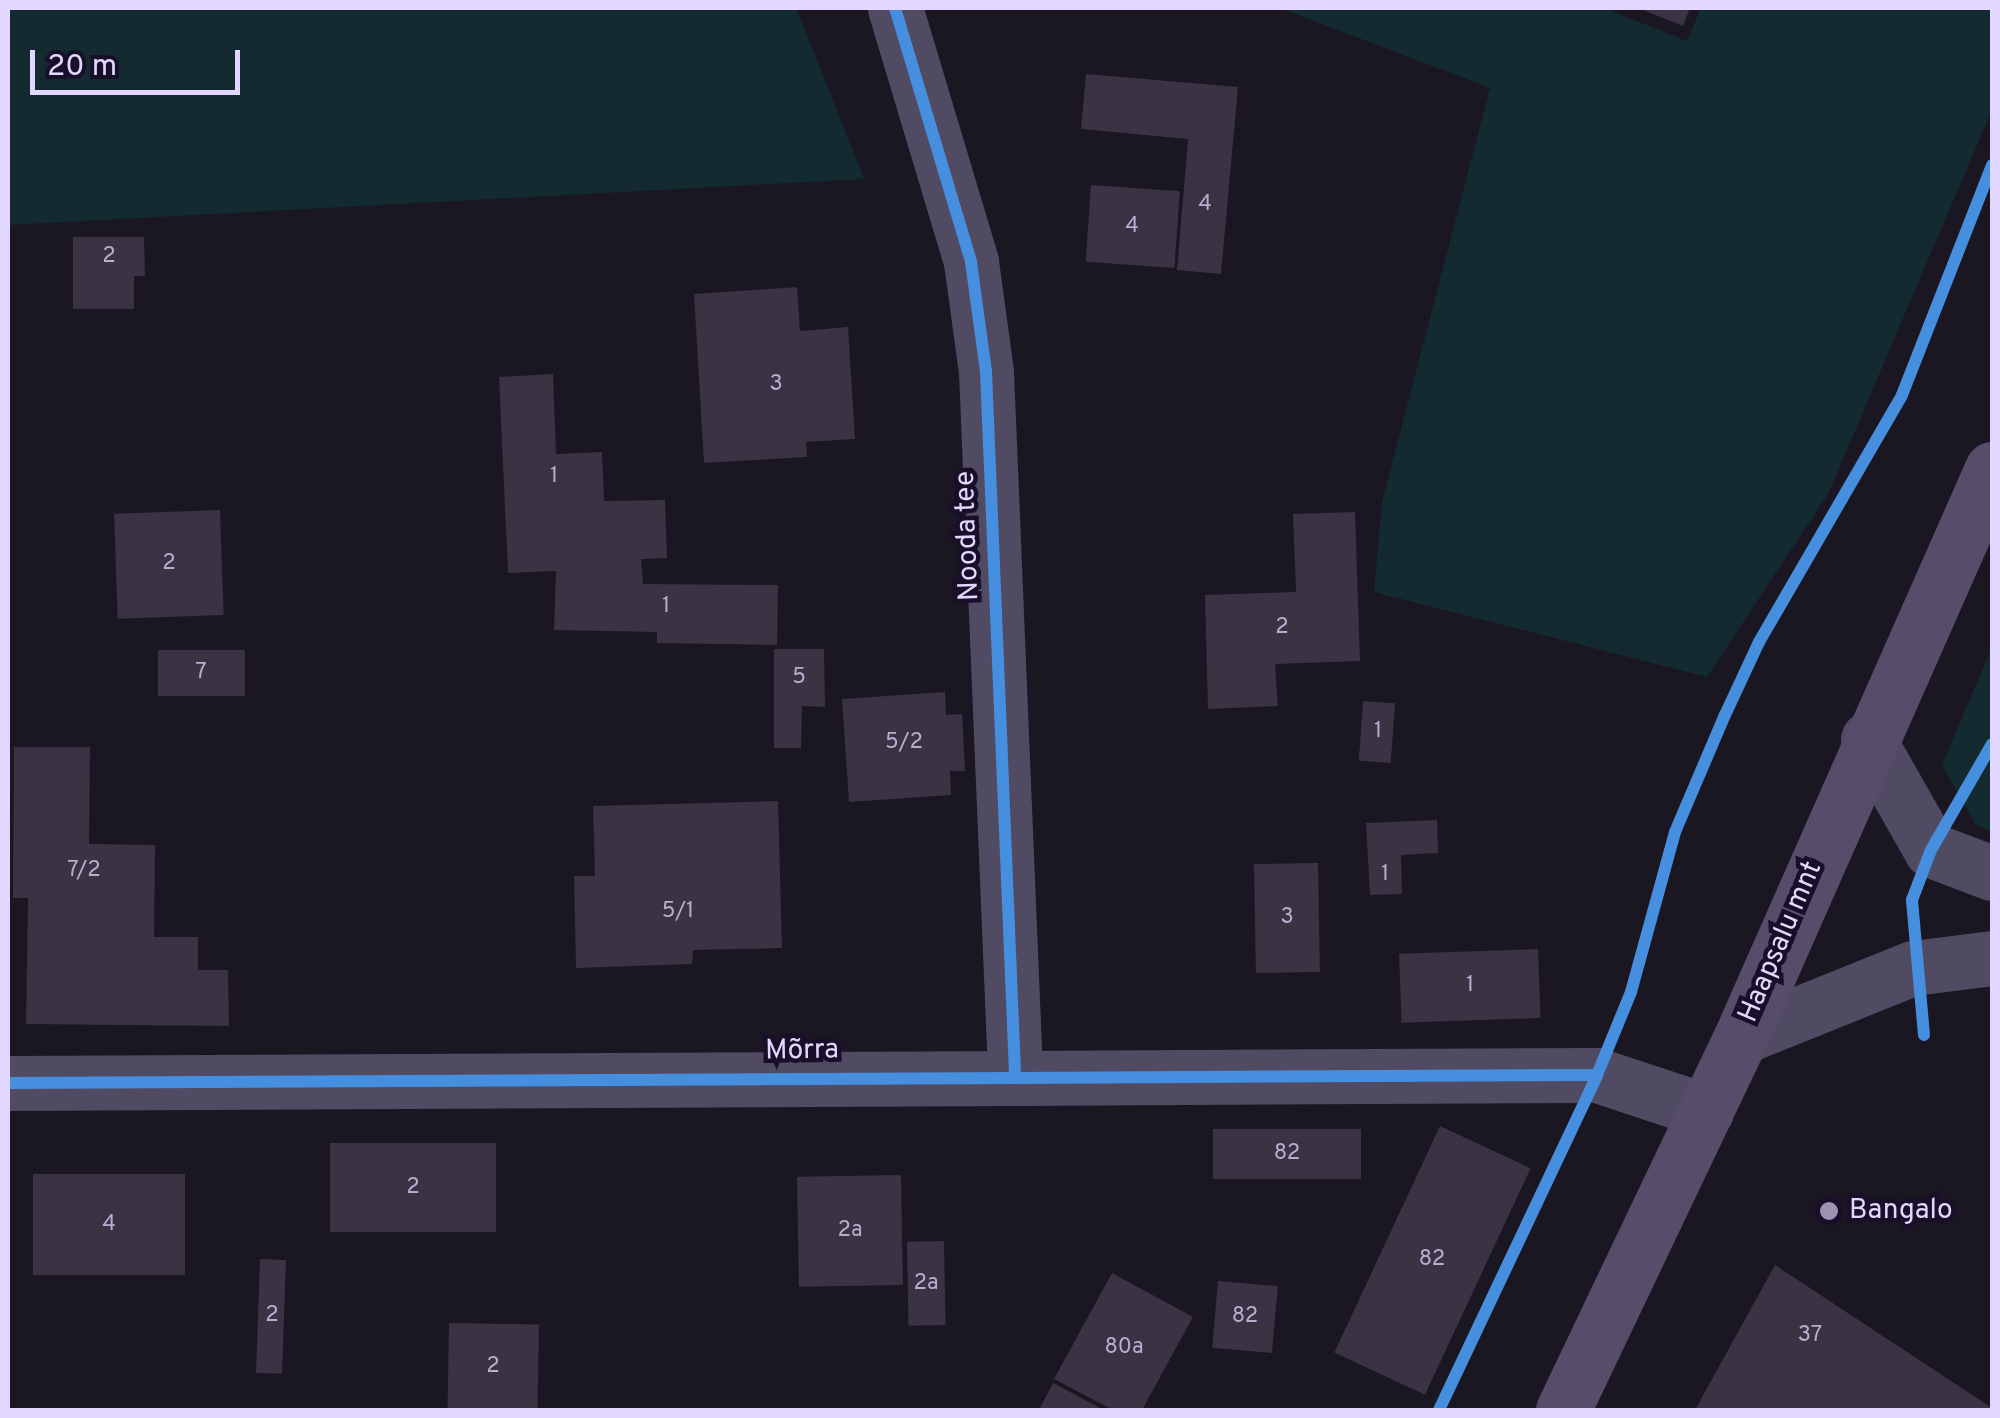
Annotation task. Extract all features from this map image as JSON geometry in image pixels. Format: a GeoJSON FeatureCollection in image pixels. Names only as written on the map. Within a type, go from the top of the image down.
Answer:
{"type":"FeatureCollection","features":[{"type":"Feature","properties":{"kind":"main road","name":"Haapsalu mnt"},"geometry":{"type":"LineString","coordinates":[[1563,1410],[1741,1037],[1868,739],[1979,533],[1992,470]]}},
{"type":"Feature","properties":{"kind":"street","name":"Nooda tee"},"geometry":{"type":"LineString","coordinates":[[895,8],[970,262],[986,372],[1015,1074]]}},
{"type":"Feature","properties":{"kind":"street"},"geometry":{"type":"LineString","coordinates":[[1868,739],[1931,850],[1992,873]]}},
{"type":"Feature","properties":{"kind":"street"},"geometry":{"type":"LineString","coordinates":[[1741,1037],[1913,968],[1992,958]]}},
{"type":"Feature","properties":{"kind":"street","name":"Mõrra"},"geometry":{"type":"LineString","coordinates":[[8,1084],[1015,1074],[1598,1075],[1706,1111]]}},
{"type":"Feature","properties":{"kind":"green space"},"geometry":{"type":"Polygon","coordinates":[[[8,8],[796,8],[864,179],[8,225],[8,8]]]}},
{"type":"Feature","properties":{"kind":"green space"},"geometry":{"type":"Polygon","coordinates":[[[1280,8],[1604,8],[1687,41],[1701,8],[1992,8],[1992,110],[1828,494],[1707,677],[1374,592],[1382,502],[1490,88],[1280,8]]]}},
{"type":"Feature","properties":{"kind":"green space"},"geometry":{"type":"Polygon","coordinates":[[[1992,647],[1992,832],[1975,824],[1942,765],[1992,647]]]}},
{"type":"Feature","properties":{"kind":"building"},"geometry":{"type":"Polygon","coordinates":[[[1638,8],[1690,8],[1683,26],[1638,8]]]}},
{"type":"Feature","properties":{"kind":"building"},"geometry":{"type":"Polygon","coordinates":[[[1086,74],[1238,87],[1221,274],[1177,270],[1188,139],[1081,129],[1086,74]]]}},
{"type":"Feature","properties":{"kind":"building"},"geometry":{"type":"Polygon","coordinates":[[[1091,185],[1180,191],[1174,268],[1086,262],[1091,185]]]}},
{"type":"Feature","properties":{"kind":"building"},"geometry":{"type":"Polygon","coordinates":[[[73,237],[144,237],[145,276],[134,276],[134,309],[73,309],[73,237]]]}},
{"type":"Feature","properties":{"kind":"building"},"geometry":{"type":"Polygon","coordinates":[[[797,287],[800,331],[848,327],[855,439],[806,442],[807,457],[704,463],[694,294],[797,287]]]}},
{"type":"Feature","properties":{"kind":"building"},"geometry":{"type":"Polygon","coordinates":[[[553,374],[556,454],[602,452],[604,501],[665,500],[667,558],[641,559],[643,584],[778,585],[777,645],[657,643],[657,632],[554,630],[556,571],[508,573],[499,377],[553,374]]]}},
{"type":"Feature","properties":{"kind":"building"},"geometry":{"type":"Polygon","coordinates":[[[220,510],[224,615],[118,619],[114,514],[220,510]]]}},
{"type":"Feature","properties":{"kind":"building"},"geometry":{"type":"Polygon","coordinates":[[[1355,512],[1360,661],[1275,664],[1278,706],[1208,709],[1205,595],[1296,592],[1293,514],[1355,512]]]}},
{"type":"Feature","properties":{"kind":"building"},"geometry":{"type":"Polygon","coordinates":[[[774,649],[824,649],[825,707],[802,706],[801,748],[774,748],[774,649]]]}},
{"type":"Feature","properties":{"kind":"building"},"geometry":{"type":"Polygon","coordinates":[[[158,650],[245,650],[245,696],[158,696],[158,650]]]}},
{"type":"Feature","properties":{"kind":"building"},"geometry":{"type":"Polygon","coordinates":[[[945,692],[946,715],[962,714],[965,771],[950,771],[951,795],[849,802],[842,699],[945,692]]]}},
{"type":"Feature","properties":{"kind":"building"},"geometry":{"type":"Polygon","coordinates":[[[1363,701],[1395,703],[1391,763],[1359,761],[1363,701]]]}},
{"type":"Feature","properties":{"kind":"building"},"geometry":{"type":"Polygon","coordinates":[[[14,747],[90,747],[89,844],[155,845],[154,937],[198,937],[198,970],[228,970],[229,1026],[26,1024],[28,898],[13,898],[14,747]]]}},
{"type":"Feature","properties":{"kind":"building"},"geometry":{"type":"Polygon","coordinates":[[[778,801],[782,948],[693,950],[692,964],[576,968],[574,876],[595,876],[593,806],[778,801]]]}},
{"type":"Feature","properties":{"kind":"building"},"geometry":{"type":"Polygon","coordinates":[[[1437,820],[1438,853],[1401,855],[1402,894],[1370,895],[1366,823],[1437,820]]]}},
{"type":"Feature","properties":{"kind":"building"},"geometry":{"type":"Polygon","coordinates":[[[1318,863],[1320,972],[1256,973],[1254,864],[1318,863]]]}},
{"type":"Feature","properties":{"kind":"building"},"geometry":{"type":"Polygon","coordinates":[[[1538,949],[1540,1018],[1401,1023],[1399,954],[1538,949]]]}},
{"type":"Feature","properties":{"kind":"building"},"geometry":{"type":"Polygon","coordinates":[[[1440,1126],[1531,1168],[1425,1395],[1334,1353],[1440,1126]]]}},
{"type":"Feature","properties":{"kind":"building"},"geometry":{"type":"Polygon","coordinates":[[[1213,1129],[1361,1129],[1361,1179],[1213,1179],[1213,1129]]]}},
{"type":"Feature","properties":{"kind":"building"},"geometry":{"type":"Polygon","coordinates":[[[330,1143],[496,1143],[496,1232],[330,1232],[330,1143]]]}},
{"type":"Feature","properties":{"kind":"building"},"geometry":{"type":"Polygon","coordinates":[[[33,1174],[185,1174],[185,1275],[33,1275],[33,1174]]]}},
{"type":"Feature","properties":{"kind":"building"},"geometry":{"type":"Polygon","coordinates":[[[901,1175],[903,1285],[799,1287],[797,1177],[901,1175]]]}},
{"type":"Feature","properties":{"kind":"building"},"geometry":{"type":"Polygon","coordinates":[[[944,1241],[945,1325],[908,1326],[907,1242],[944,1241]]]}},
{"type":"Feature","properties":{"kind":"building"},"geometry":{"type":"Polygon","coordinates":[[[260,1259],[286,1260],[282,1374],[256,1373],[260,1259]]]}},
{"type":"Feature","properties":{"kind":"building"},"geometry":{"type":"Polygon","coordinates":[[[1775,1265],[1992,1408],[1992,1410],[1695,1410],[1775,1265]]]}},
{"type":"Feature","properties":{"kind":"building"},"geometry":{"type":"Polygon","coordinates":[[[1112,1273],[1193,1317],[1142,1410],[1113,1410],[1054,1379],[1112,1273]]]}},
{"type":"Feature","properties":{"kind":"building"},"geometry":{"type":"Polygon","coordinates":[[[1218,1281],[1278,1286],[1272,1353],[1212,1348],[1218,1281]]]}},
{"type":"Feature","properties":{"kind":"building"},"geometry":{"type":"Polygon","coordinates":[[[449,1323],[539,1325],[537,1410],[447,1410],[449,1323]]]}},
{"type":"Feature","properties":{"kind":"building"},"geometry":{"type":"Polygon","coordinates":[[[1053,1383],[1104,1410],[1039,1410],[1053,1383]]]}},
{"type":"Feature","properties":{"kind":"cycle path"},"geometry":{"type":"LineString","coordinates":[[895,8],[971,262],[986,372],[1015,1073]]}},
{"type":"Feature","properties":{"kind":"cycle path"},"geometry":{"type":"LineString","coordinates":[[1439,1410],[1597,1075],[1631,992],[1675,832],[1725,715],[1759,642],[1902,395],[1992,165]]}},
{"type":"Feature","properties":{"kind":"cycle path"},"geometry":{"type":"LineString","coordinates":[[1924,1035],[1912,900],[1931,850],[1992,744]]}},
{"type":"Feature","properties":{"kind":"cycle path"},"geometry":{"type":"LineString","coordinates":[[8,1083],[1597,1075]]}},
{"type":"Feature","properties":{"kind":"place","name":"Bangalo"},"geometry":{"type":"Point","coordinates":[1829,1211]}}]}
